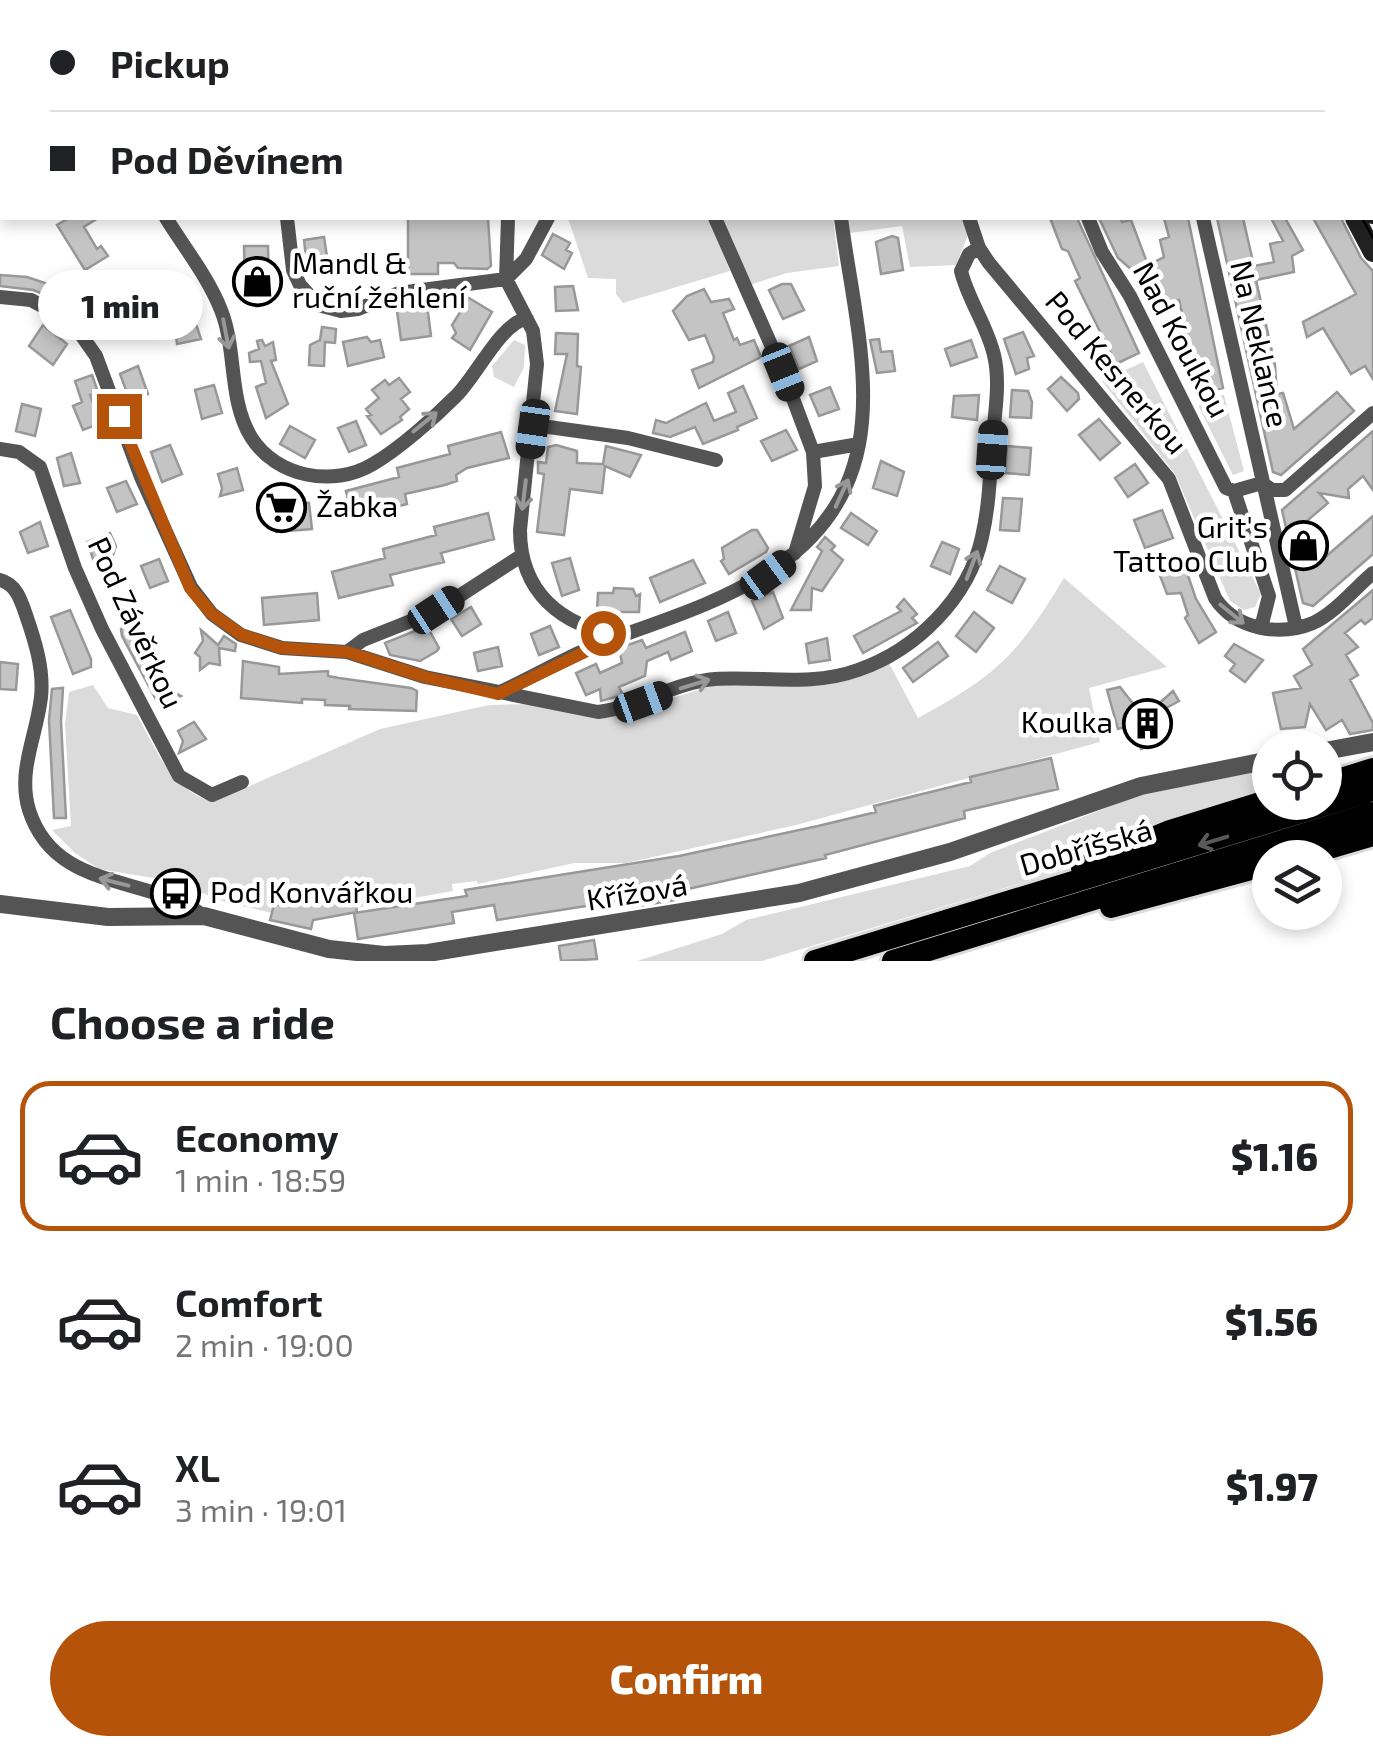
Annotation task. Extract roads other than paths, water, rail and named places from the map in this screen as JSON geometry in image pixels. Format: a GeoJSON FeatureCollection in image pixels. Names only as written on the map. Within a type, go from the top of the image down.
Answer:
{"type":"FeatureCollection","features":[{"type":"Feature","properties":{"kind":"highway"},"geometry":{"type":"LineString","coordinates":[[1342,779],[1373,769]]}},
{"type":"Feature","properties":{"kind":"highway","name":"Dobříšská"},"geometry":{"type":"LineString","coordinates":[[816,961],[1111,874],[1373,790]]}},
{"type":"Feature","properties":{"kind":"highway"},"geometry":{"type":"LineString","coordinates":[[987,908],[1170,831],[1252,806]]}},
{"type":"Feature","properties":{"kind":"highway","name":"Dobříšská"},"geometry":{"type":"LineString","coordinates":[[892,961],[1373,813]]}},
{"type":"Feature","properties":{"kind":"highway"},"geometry":{"type":"LineString","coordinates":[[1342,844],[1373,835]]}},
{"type":"Feature","properties":{"kind":"highway"},"geometry":{"type":"LineString","coordinates":[[975,934],[1058,922],[1252,869]]}},
{"type":"Feature","properties":{"kind":"main road"},"geometry":{"type":"LineString","coordinates":[[1355,220],[1373,252]]}},
{"type":"Feature","properties":{"kind":"street"},"geometry":{"type":"LineString","coordinates":[[167,220],[221,310],[238,404],[249,434],[267,456],[293,472],[325,477],[373,465],[456,396],[508,328],[520,318],[527,319]]}},
{"type":"Feature","properties":{"kind":"street"},"geometry":{"type":"LineString","coordinates":[[287,220],[293,270],[308,298],[330,309],[350,311],[399,293],[506,279],[526,259],[547,220]]}},
{"type":"Feature","properties":{"kind":"street"},"geometry":{"type":"LineString","coordinates":[[508,220],[506,279],[527,319],[537,358],[534,425],[520,530],[521,556],[542,599],[561,617],[584,628],[620,635]]}},
{"type":"Feature","properties":{"kind":"street"},"geometry":{"type":"LineString","coordinates":[[715,220],[783,372],[813,452],[815,486],[794,556]]}},
{"type":"Feature","properties":{"kind":"street"},"geometry":{"type":"LineString","coordinates":[[498,694],[620,635],[748,584],[794,556],[830,516],[842,496],[859,444],[862,388],[841,220]]}},
{"type":"Feature","properties":{"kind":"street","name":"Pod Kesnerkou"},"geometry":{"type":"LineString","coordinates":[[970,220],[979,248],[1169,479],[1221,607],[1242,624],[1261,628]]}},
{"type":"Feature","properties":{"kind":"street","name":"Nad Koulkou"},"geometry":{"type":"LineString","coordinates":[[1089,220],[1102,252],[1130,296],[1230,490]]}},
{"type":"Feature","properties":{"kind":"street","name":"Na Neklance"},"geometry":{"type":"LineString","coordinates":[[1203,220],[1296,626]]}},
{"type":"Feature","properties":{"kind":"street"},"geometry":{"type":"LineString","coordinates":[[0,297],[31,300],[65,318],[96,356],[148,493],[190,588],[212,614],[242,635],[282,648],[347,652],[425,677],[598,712],[618,710],[713,679],[824,678],[858,670],[891,655],[936,620],[965,582],[982,539],[988,488],[995,357],[961,271],[969,254],[979,248]]}},
{"type":"Feature","properties":{"kind":"street"},"geometry":{"type":"LineString","coordinates":[[1373,414],[1285,490],[1278,492],[1262,483],[1230,490],[1269,596],[1261,628],[1296,626],[1322,617],[1373,573]]}},
{"type":"Feature","properties":{"kind":"street"},"geometry":{"type":"LineString","coordinates":[[534,425],[628,438],[716,460]]}},
{"type":"Feature","properties":{"kind":"street"},"geometry":{"type":"LineString","coordinates":[[813,452],[859,444]]}},
{"type":"Feature","properties":{"kind":"street","name":"Pod Závěrkou"},"geometry":{"type":"LineString","coordinates":[[0,449],[19,452],[40,467],[75,568],[102,630],[180,776],[212,795],[242,782]]}},
{"type":"Feature","properties":{"kind":"street"},"geometry":{"type":"LineString","coordinates":[[347,652],[363,640],[436,610],[521,556]]}},
{"type":"Feature","properties":{"kind":"street"},"geometry":{"type":"LineString","coordinates":[[0,580],[11,586],[20,601],[38,656],[41,696],[25,781],[30,812],[38,830],[57,854],[94,878],[167,895],[204,916]]}},
{"type":"Feature","properties":{"kind":"street"},"geometry":{"type":"LineString","coordinates":[[576,656],[584,628]]}},
{"type":"Feature","properties":{"kind":"street"},"geometry":{"type":"LineString","coordinates":[[1342,748],[1373,742]]}},
{"type":"Feature","properties":{"kind":"street","name":"Křížová"},"geometry":{"type":"LineString","coordinates":[[0,904],[108,917],[204,916],[299,942],[365,954],[404,955],[510,942],[799,893],[950,852],[1141,786],[1252,764]]}},
{"type":"Feature","properties":{"kind":"tram line"},"geometry":{"type":"LineString","coordinates":[[1363,220],[1373,238]]}},
{"type":"Feature","properties":{"kind":"place","name":"Mandl & ruční žehlení"},"geometry":{"type":"Point","coordinates":[257,281]}},
{"type":"Feature","properties":{"kind":"place","name":"Žabka"},"geometry":{"type":"Point","coordinates":[281,507]}},
{"type":"Feature","properties":{"kind":"place","name":"Grit's Tattoo Club"},"geometry":{"type":"Point","coordinates":[1303,545]}},
{"type":"Feature","properties":{"kind":"place","name":"Koulka"},"geometry":{"type":"Point","coordinates":[1148,723]}},
{"type":"Feature","properties":{"kind":"place","name":"Pod Konvářkou"},"geometry":{"type":"Point","coordinates":[175,893]}}]}
